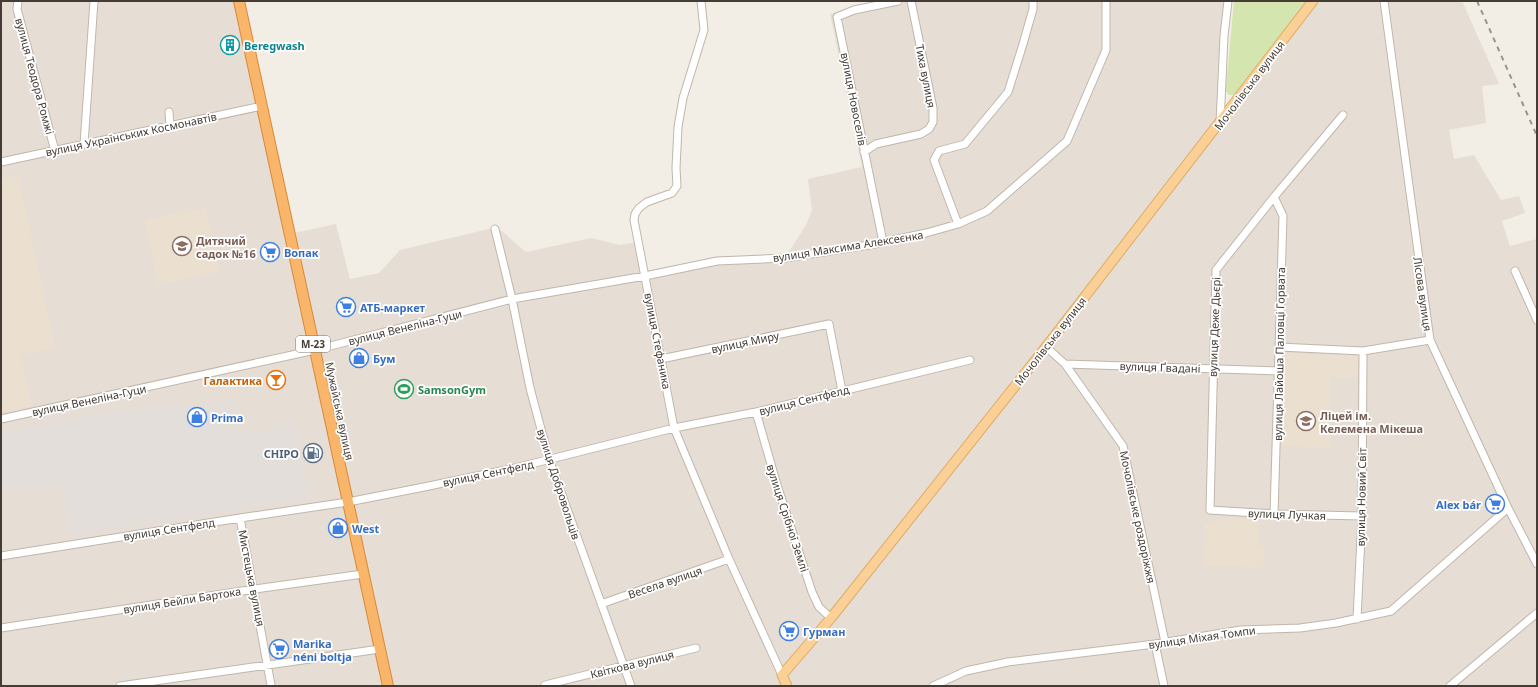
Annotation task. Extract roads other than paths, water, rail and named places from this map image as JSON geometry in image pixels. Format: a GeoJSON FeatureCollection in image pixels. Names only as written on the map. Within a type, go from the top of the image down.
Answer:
{"type":"FeatureCollection","features":[{"type":"Feature","properties":{"kind":"highway","name":"Мужайська вулиця"},"geometry":{"type":"LineString","coordinates":[[239,1],[388,686]]}},
{"type":"Feature","properties":{"kind":"main road","name":"Мочолівська вулиця"},"geometry":{"type":"LineString","coordinates":[[782,675],[831,618],[1046,347],[1220,124],[1313,1]]}},
{"type":"Feature","properties":{"kind":"main road","name":"вулиця Стефаника"},"geometry":{"type":"LineString","coordinates":[[782,675],[787,686]]}},
{"type":"Feature","properties":{"kind":"street","name":"вулиця Теодора Ромжі"},"geometry":{"type":"LineString","coordinates":[[18,1],[18,9],[55,151]]}},
{"type":"Feature","properties":{"kind":"street"},"geometry":{"type":"LineString","coordinates":[[84,144],[94,1]]}},
{"type":"Feature","properties":{"kind":"street","name":"вулиця Стефаника"},"geometry":{"type":"LineString","coordinates":[[701,1],[704,30],[683,98],[678,127],[676,168],[677,186],[672,193],[647,202],[639,208],[635,214],[634,220],[674,428],[729,559],[782,675]]}},
{"type":"Feature","properties":{"kind":"street","name":"вулиця Новоселів"},"geometry":{"type":"LineString","coordinates":[[883,242],[837,17],[854,10],[898,1]]}},
{"type":"Feature","properties":{"kind":"street","name":"Тиха вулиця"},"geometry":{"type":"LineString","coordinates":[[864,152],[876,144],[921,134],[929,129],[932,122],[933,108],[911,1]]}},
{"type":"Feature","properties":{"kind":"street"},"geometry":{"type":"LineString","coordinates":[[958,224],[934,160],[939,151],[965,144],[1008,92],[1023,44],[1033,1]]}},
{"type":"Feature","properties":{"kind":"street","name":"вулиця Максима Алексеєнка"},"geometry":{"type":"LineString","coordinates":[[645,276],[717,261],[785,258],[883,242],[926,233],[958,224],[987,211],[1068,141],[1106,50],[1106,1]]}},
{"type":"Feature","properties":{"kind":"street"},"geometry":{"type":"LineString","coordinates":[[1220,124],[1224,36],[1228,1]]}},
{"type":"Feature","properties":{"kind":"street","name":"Лісова вулиця"},"geometry":{"type":"LineString","coordinates":[[1384,1],[1430,340],[1508,508],[1537,564]]}},
{"type":"Feature","properties":{"kind":"street","name":"вулиця Українських Космонавтів"},"geometry":{"type":"LineString","coordinates":[[1,162],[262,106]]}},
{"type":"Feature","properties":{"kind":"street"},"geometry":{"type":"LineString","coordinates":[[169,112],[170,126]]}},
{"type":"Feature","properties":{"kind":"street","name":"вулиця Деже Дьєрі"},"geometry":{"type":"LineString","coordinates":[[1212,511],[1210,510],[1216,270],[1274,197],[1343,116]]}},
{"type":"Feature","properties":{"kind":"street","name":"вулиця Лайоша Паловці Горвата"},"geometry":{"type":"LineString","coordinates":[[1274,197],[1282,216],[1274,514]]}},
{"type":"Feature","properties":{"kind":"street","name":"вулиця Добровольців"},"geometry":{"type":"LineString","coordinates":[[496,229],[530,388],[549,459],[631,686]]}},
{"type":"Feature","properties":{"kind":"street"},"geometry":{"type":"LineString","coordinates":[[1515,271],[1537,320]]}},
{"type":"Feature","properties":{"kind":"street","name":"вулиця Венеліна-Гуци"},"geometry":{"type":"LineString","coordinates":[[1,419],[314,350],[512,299],[645,276]]}},
{"type":"Feature","properties":{"kind":"street","name":"вулиця Миру"},"geometry":{"type":"LineString","coordinates":[[661,359],[829,324],[842,391]]}},
{"type":"Feature","properties":{"kind":"street"},"geometry":{"type":"LineString","coordinates":[[1279,347],[1363,351],[1430,340]]}},
{"type":"Feature","properties":{"kind":"street","name":"Мочолівське роздоріжжя"},"geometry":{"type":"LineString","coordinates":[[1046,347],[1065,364],[1123,446],[1165,642]]}},
{"type":"Feature","properties":{"kind":"street","name":"вулиця Новий Світ"},"geometry":{"type":"LineString","coordinates":[[1357,620],[1362,516],[1363,351]]}},
{"type":"Feature","properties":{"kind":"street","name":"вулиця Сентфелд"},"geometry":{"type":"LineString","coordinates":[[1,556],[348,502],[549,459],[674,428],[756,412],[970,360]]}},
{"type":"Feature","properties":{"kind":"street","name":"вулиця Ґвадані"},"geometry":{"type":"LineString","coordinates":[[1065,364],[1279,371]]}},
{"type":"Feature","properties":{"kind":"street","name":"вулиця Срібної Землі"},"geometry":{"type":"LineString","coordinates":[[756,412],[777,485],[812,592],[819,607],[831,618]]}},
{"type":"Feature","properties":{"kind":"street","name":"вулиця Міхая Томпи"},"geometry":{"type":"LineString","coordinates":[[933,686],[966,671],[1008,662],[1155,644],[1241,630],[1300,628],[1357,620],[1391,611],[1508,508]]}},
{"type":"Feature","properties":{"kind":"street","name":"вулиця Лучкая"},"geometry":{"type":"LineString","coordinates":[[1212,511],[1362,516]]}},
{"type":"Feature","properties":{"kind":"street","name":"Мистецька вулиця"},"geometry":{"type":"LineString","coordinates":[[240,518],[255,589],[271,686]]}},
{"type":"Feature","properties":{"kind":"street","name":"Весела вулиця"},"geometry":{"type":"LineString","coordinates":[[601,604],[729,559]]}},
{"type":"Feature","properties":{"kind":"street","name":"вулиця Бейли Бартока"},"geometry":{"type":"LineString","coordinates":[[1,628],[363,574]]}},
{"type":"Feature","properties":{"kind":"street"},"geometry":{"type":"LineString","coordinates":[[1450,686],[1537,613]]}},
{"type":"Feature","properties":{"kind":"street"},"geometry":{"type":"LineString","coordinates":[[1155,644],[1164,686]]}},
{"type":"Feature","properties":{"kind":"street","name":"Квіткова вулиця"},"geometry":{"type":"LineString","coordinates":[[545,685],[696,648]]}},
{"type":"Feature","properties":{"kind":"street"},"geometry":{"type":"LineString","coordinates":[[120,686],[380,649]]}},
{"type":"Feature","properties":{"kind":"railway"},"geometry":{"type":"LineString","coordinates":[[1477,1],[1537,136]]}},
{"type":"Feature","properties":{"kind":"place","name":"Beregwash"},"geometry":{"type":"Point","coordinates":[230,45]}},
{"type":"Feature","properties":{"kind":"place","name":"Дитячий садок №16"},"geometry":{"type":"Point","coordinates":[182,246]}},
{"type":"Feature","properties":{"kind":"place","name":"Вопак"},"geometry":{"type":"Point","coordinates":[270,252]}},
{"type":"Feature","properties":{"kind":"place","name":"АТБ-маркет"},"geometry":{"type":"Point","coordinates":[346,307]}},
{"type":"Feature","properties":{"kind":"place","name":"Бум"},"geometry":{"type":"Point","coordinates":[359,358]}},
{"type":"Feature","properties":{"kind":"place","name":"Галактика"},"geometry":{"type":"Point","coordinates":[276,380]}},
{"type":"Feature","properties":{"kind":"place","name":"SamsonGym"},"geometry":{"type":"Point","coordinates":[404,389]}},
{"type":"Feature","properties":{"kind":"place","name":"Prima"},"geometry":{"type":"Point","coordinates":[197,417]}},
{"type":"Feature","properties":{"kind":"place","name":"Ліцей ім. Келемена Мікеша"},"geometry":{"type":"Point","coordinates":[1306,421]}},
{"type":"Feature","properties":{"kind":"place","name":"CHIPO"},"geometry":{"type":"Point","coordinates":[313,453]}},
{"type":"Feature","properties":{"kind":"place","name":"Alex bár"},"geometry":{"type":"Point","coordinates":[1495,504]}},
{"type":"Feature","properties":{"kind":"place","name":"West"},"geometry":{"type":"Point","coordinates":[338,528]}},
{"type":"Feature","properties":{"kind":"place","name":"Гурман"},"geometry":{"type":"Point","coordinates":[789,631]}},
{"type":"Feature","properties":{"kind":"place","name":"Marika néni boltja"},"geometry":{"type":"Point","coordinates":[279,649]}}]}
